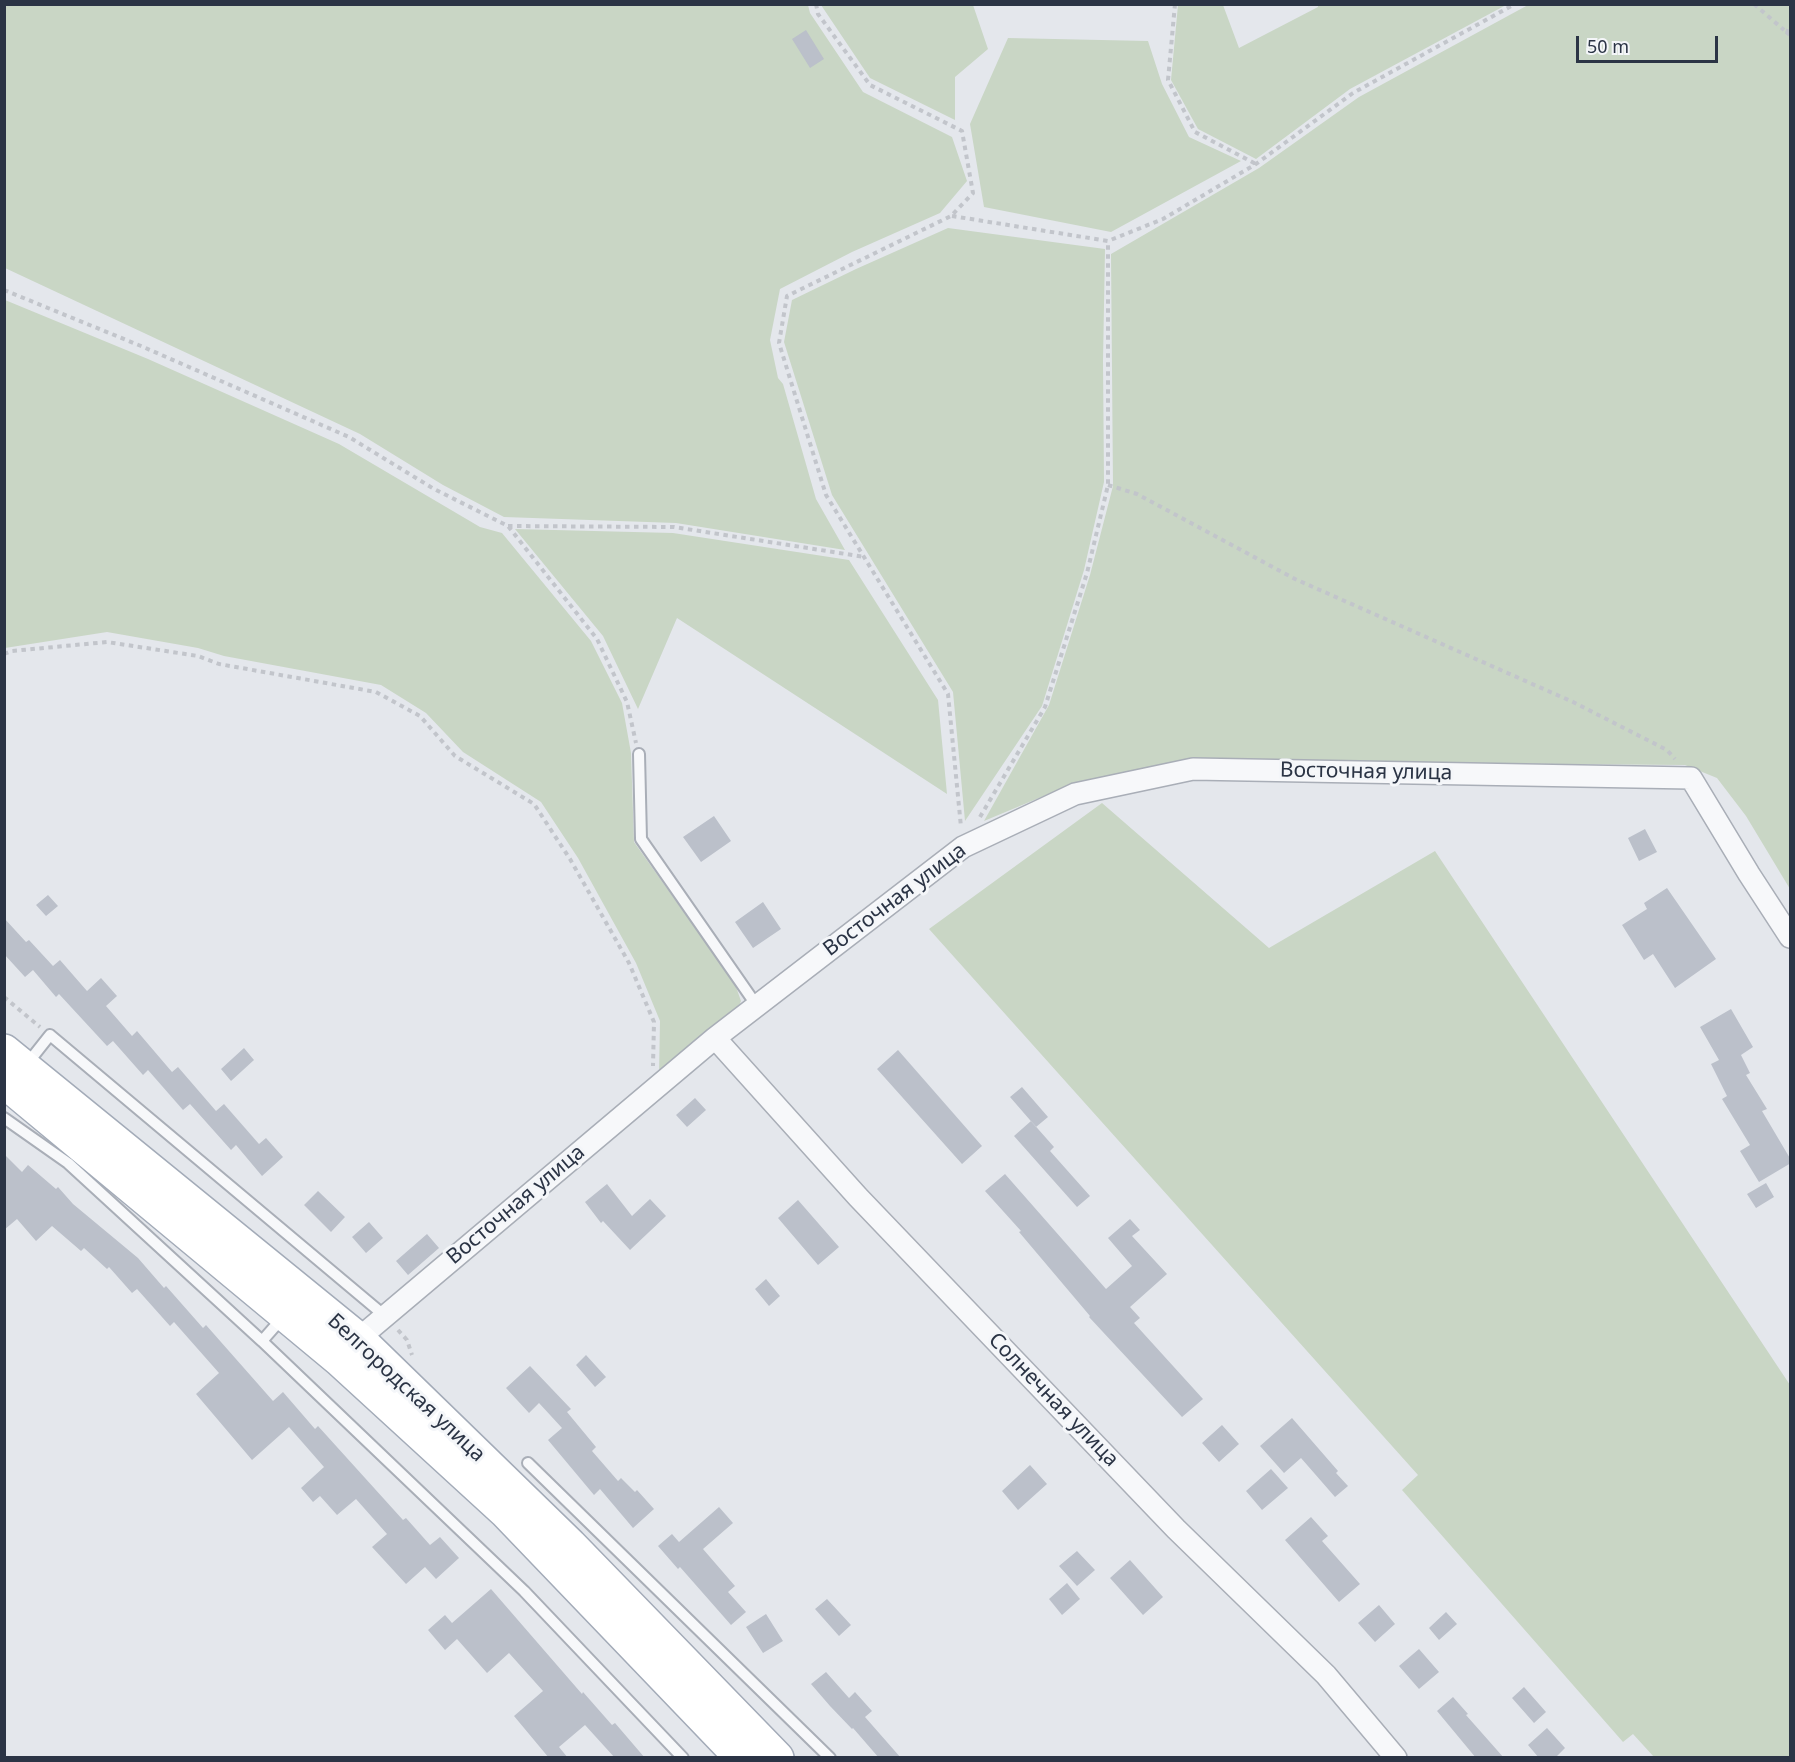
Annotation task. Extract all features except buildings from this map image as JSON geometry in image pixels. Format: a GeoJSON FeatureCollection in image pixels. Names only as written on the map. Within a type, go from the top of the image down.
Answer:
{"type":"FeatureCollection","features":[{"type":"Feature","properties":{"kind":"main road","name":"Белгородская улица"},"geometry":{"type":"LineString","coordinates":[[11,1066],[285,1315],[349,1350],[742,1758]]}},
{"type":"Feature","properties":{"kind":"main road","name":"Белгородская улица"},"geometry":{"type":"LineString","coordinates":[[11,1066],[349,1350],[570,1545],[777,1758]]}},
{"type":"Feature","properties":{"kind":"street","name":"Восточная улица"},"geometry":{"type":"LineString","coordinates":[[349,1350],[385,1316],[715,1038],[963,846],[1075,794],[1193,769],[1691,778]]}},
{"type":"Feature","properties":{"kind":"street"},"geometry":{"type":"LineString","coordinates":[[1691,778],[1749,874],[1791,937]]}},
{"type":"Feature","properties":{"kind":"street","name":"Солнечная улица"},"geometry":{"type":"LineString","coordinates":[[715,1038],[858,1197],[1159,1512],[1326,1675],[1396,1758]]}},
{"type":"Feature","properties":{"kind":"lane"},"geometry":{"type":"LineString","coordinates":[[639,754],[641,839],[757,1006]]}},
{"type":"Feature","properties":{"kind":"lane"},"geometry":{"type":"LineString","coordinates":[[11,1066],[50,1035],[385,1316]]}},
{"type":"Feature","properties":{"kind":"lane"},"geometry":{"type":"LineString","coordinates":[[4,1118],[68,1163],[262,1341],[524,1591],[683,1758]]}},
{"type":"Feature","properties":{"kind":"lane"},"geometry":{"type":"LineString","coordinates":[[262,1341],[285,1315]]}},
{"type":"Feature","properties":{"kind":"lane"},"geometry":{"type":"LineString","coordinates":[[528,1463],[831,1758]]}},
{"type":"Feature","properties":{"kind":"path"},"geometry":{"type":"LineString","coordinates":[[816,4],[818,14],[870,85],[962,131],[973,193],[951,216],[787,296],[779,343],[826,495],[948,694],[963,846]]}},
{"type":"Feature","properties":{"kind":"path"},"geometry":{"type":"LineString","coordinates":[[1175,4],[1168,80],[1194,132],[1256,164]]}},
{"type":"Feature","properties":{"kind":"path"},"geometry":{"type":"LineString","coordinates":[[951,216],[1108,241],[1163,219],[1256,164],[1353,93],[1515,4]]}},
{"type":"Feature","properties":{"kind":"path"},"geometry":{"type":"LineString","coordinates":[[1754,4],[1784,30],[1791,33]]}},
{"type":"Feature","properties":{"kind":"path"},"geometry":{"type":"LineString","coordinates":[[963,846],[1045,707],[1087,573],[1108,485],[1108,241]]}},
{"type":"Feature","properties":{"kind":"path"},"geometry":{"type":"LineString","coordinates":[[4,290],[152,351],[349,437],[434,489],[508,526],[597,639],[627,702],[639,754]]}},
{"type":"Feature","properties":{"kind":"path"},"geometry":{"type":"LineString","coordinates":[[1108,485],[1137,494],[1295,579],[1573,702],[1667,750],[1691,778]]}},
{"type":"Feature","properties":{"kind":"path"},"geometry":{"type":"LineString","coordinates":[[508,526],[674,527],[865,557]]}},
{"type":"Feature","properties":{"kind":"path"},"geometry":{"type":"LineString","coordinates":[[4,654],[12,651],[107,642],[198,656],[219,664],[376,692],[420,716],[455,756],[534,804],[570,859],[629,963],[654,1022],[652,1091]]}},
{"type":"Feature","properties":{"kind":"path"},"geometry":{"type":"LineString","coordinates":[[4,997],[50,1035]]}},
{"type":"Feature","properties":{"kind":"green space"},"geometry":{"type":"Polygon","coordinates":[[[4,5],[808,5],[810,13],[863,92],[952,137],[967,181],[940,213],[852,252],[780,289],[770,340],[778,378],[783,384],[816,499],[845,550],[676,523],[504,517],[443,485],[360,434],[5,268],[4,5]]]}},
{"type":"Feature","properties":{"kind":"green space"},"geometry":{"type":"Polygon","coordinates":[[[821,5],[973,5],[988,49],[955,77],[955,120],[870,78],[821,5]]]}},
{"type":"Feature","properties":{"kind":"green space"},"geometry":{"type":"Polygon","coordinates":[[[1178,5],[1223,5],[1239,48],[1318,5],[1506,5],[1350,89],[1256,159],[1198,129],[1171,80],[1178,5]]]}},
{"type":"Feature","properties":{"kind":"green space"},"geometry":{"type":"Polygon","coordinates":[[[1528,5],[1790,5],[1790,889],[1746,816],[1717,778],[1685,765],[1194,761],[1070,785],[984,821],[1049,705],[1090,575],[1113,486],[1111,254],[1259,168],[1359,97],[1528,5]]]}},
{"type":"Feature","properties":{"kind":"green space"},"geometry":{"type":"Polygon","coordinates":[[[1008,38],[1148,41],[1162,84],[1189,137],[1241,161],[1111,232],[984,207],[970,124],[1008,38]]]}},
{"type":"Feature","properties":{"kind":"green space"},"geometry":{"type":"Polygon","coordinates":[[[948,228],[1105,249],[1104,482],[1084,570],[1042,706],[965,821],[953,692],[832,495],[784,342],[792,300],[948,228]]]}},
{"type":"Feature","properties":{"kind":"green space"},"geometry":{"type":"Polygon","coordinates":[[[5,300],[148,359],[339,444],[480,527],[502,533],[591,641],[622,703],[631,753],[634,842],[735,984],[741,1001],[736,1013],[659,1075],[660,1021],[636,963],[578,858],[541,802],[463,752],[426,713],[381,685],[107,632],[5,648],[5,300]]]}},
{"type":"Feature","properties":{"kind":"green space"},"geometry":{"type":"Polygon","coordinates":[[[515,529],[673,533],[849,560],[938,700],[947,794],[677,618],[638,709],[603,636],[515,529]]]}},
{"type":"Feature","properties":{"kind":"green space"},"geometry":{"type":"Polygon","coordinates":[[[1102,803],[1269,948],[1435,851],[1790,1385],[1790,1757],[1654,1757],[1633,1734],[1623,1742],[1402,1490],[1418,1475],[929,929],[1102,803]]]}}]}
